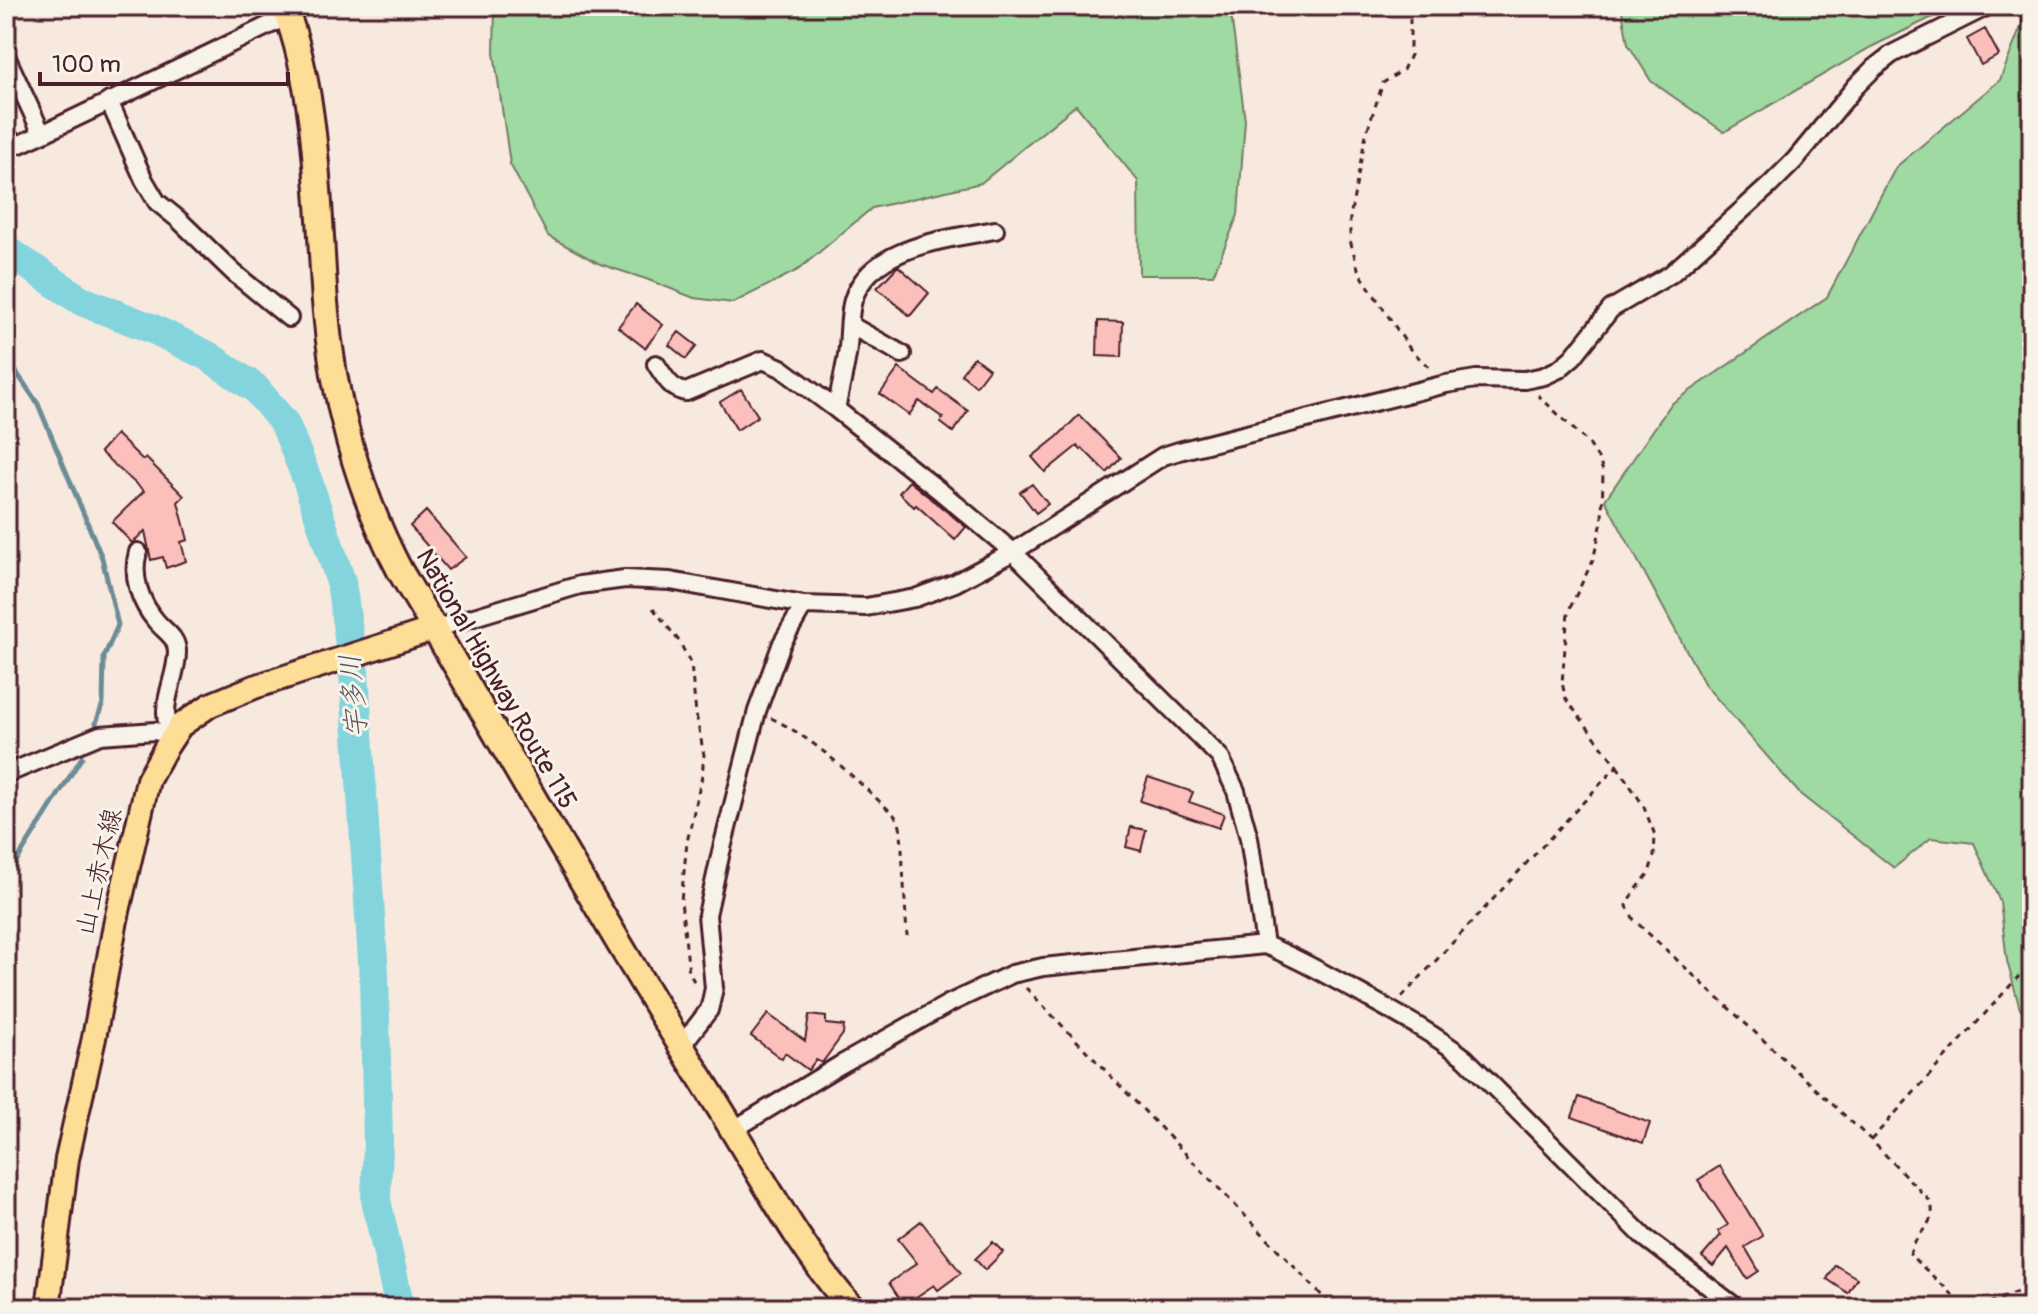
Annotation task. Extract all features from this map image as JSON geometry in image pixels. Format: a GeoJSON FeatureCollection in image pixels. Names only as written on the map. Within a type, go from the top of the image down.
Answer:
{"type":"FeatureCollection","features":[{"type":"Feature","properties":{"kind":"highway","name":"National Highway Route 115"},"geometry":{"type":"LineString","coordinates":[[286,11],[305,81],[315,157],[332,368],[347,435],[383,539],[428,631],[681,1046],[783,1211],[835,1289],[852,1308]]}},
{"type":"Feature","properties":{"kind":"main road","name":"山上赤木線"},"geometry":{"type":"LineString","coordinates":[[48,1308],[67,1159],[148,780],[180,726],[210,705],[254,687],[428,631]]}},
{"type":"Feature","properties":{"kind":"street"},"geometry":{"type":"LineString","coordinates":[[428,631],[580,585],[625,579],[670,581],[804,605],[866,607],[915,598],[955,583],[1013,552],[1163,456],[1446,384],[1476,379],[1525,380],[1544,376],[1573,357],[1611,309],[1671,274],[1795,160],[1874,68],[1892,54],[1988,6]]}},
{"type":"Feature","properties":{"kind":"street"},"geometry":{"type":"LineString","coordinates":[[6,139],[20,144],[42,134],[286,11]]}},
{"type":"Feature","properties":{"kind":"street"},"geometry":{"type":"LineString","coordinates":[[6,56],[42,134]]}},
{"type":"Feature","properties":{"kind":"street"},"geometry":{"type":"LineString","coordinates":[[109,101],[157,202],[233,272],[289,318]]}},
{"type":"Feature","properties":{"kind":"street"},"geometry":{"type":"LineString","coordinates":[[836,409],[848,354],[853,301],[862,281],[878,266],[909,249],[933,241],[995,230]]}},
{"type":"Feature","properties":{"kind":"street"},"geometry":{"type":"LineString","coordinates":[[850,325],[902,354]]}},
{"type":"Feature","properties":{"kind":"street"},"geometry":{"type":"LineString","coordinates":[[656,364],[672,386],[686,392],[763,360],[781,368],[1013,552],[1220,757],[1236,791],[1249,838],[1265,945]]}},
{"type":"Feature","properties":{"kind":"street"},"geometry":{"type":"LineString","coordinates":[[138,552],[133,567],[138,587],[149,612],[176,641],[177,654],[165,715],[174,736]]}},
{"type":"Feature","properties":{"kind":"street"},"geometry":{"type":"LineString","coordinates":[[681,1046],[709,1010],[714,988],[707,915],[757,711],[782,643],[804,605]]}},
{"type":"Feature","properties":{"kind":"street"},"geometry":{"type":"LineString","coordinates":[[6,774],[100,735],[155,731],[174,736]]}},
{"type":"Feature","properties":{"kind":"street"},"geometry":{"type":"LineString","coordinates":[[733,1130],[948,1004],[1012,974],[1043,967],[1265,945],[1296,958],[1390,1010],[1465,1058],[1644,1237],[1737,1308]]}},
{"type":"Feature","properties":{"kind":"street"},"geometry":{"type":"LineString","coordinates":[[1706,1308],[1716,1293]]}},
{"type":"Feature","properties":{"kind":"path"},"geometry":{"type":"LineString","coordinates":[[1410,6],[1410,55],[1403,70],[1383,83],[1366,134],[1350,217],[1350,240],[1359,272],[1391,321],[1410,349],[1446,384]]}},
{"type":"Feature","properties":{"kind":"path"},"geometry":{"type":"LineString","coordinates":[[1525,380],[1589,444],[1603,471],[1602,522],[1593,560],[1568,612],[1562,683],[1566,699],[1643,805],[1655,835],[1649,873],[1627,906],[1634,920],[1871,1140],[1930,1201],[1933,1209],[1930,1222],[1911,1245],[1910,1255],[1951,1293],[1961,1308]]}},
{"type":"Feature","properties":{"kind":"path"},"geometry":{"type":"LineString","coordinates":[[653,608],[679,641],[691,664],[704,755],[687,842],[681,901],[689,973],[711,1002]]}},
{"type":"Feature","properties":{"kind":"path"},"geometry":{"type":"LineString","coordinates":[[757,711],[783,723],[841,765],[895,816],[901,832],[907,936]]}},
{"type":"Feature","properties":{"kind":"path"},"geometry":{"type":"LineString","coordinates":[[1390,1010],[1617,766]]}},
{"type":"Feature","properties":{"kind":"path"},"geometry":{"type":"LineString","coordinates":[[1012,974],[1334,1308]]}},
{"type":"Feature","properties":{"kind":"path"},"geometry":{"type":"LineString","coordinates":[[1871,1140],[2019,976]]}},
{"type":"Feature","properties":{"kind":"path"},"geometry":{"type":"LineString","coordinates":[[1978,1308],[2017,1292],[2027,1284],[2032,1268]]}},
{"type":"Feature","properties":{"kind":"green space"},"geometry":{"type":"Polygon","coordinates":[[[495,6],[1230,6],[1245,120],[1238,215],[1213,275],[1139,275],[1138,181],[1076,105],[981,183],[872,208],[798,270],[733,303],[694,298],[600,264],[548,236],[510,164],[494,53],[495,6]]]}},
{"type":"Feature","properties":{"kind":"green space"},"geometry":{"type":"Polygon","coordinates":[[[1621,6],[1955,6],[1871,47],[1724,132],[1651,81],[1628,44],[1621,6]]]}},
{"type":"Feature","properties":{"kind":"green space"},"geometry":{"type":"Polygon","coordinates":[[[2022,6],[2032,6],[2032,1020],[2020,1009],[2007,961],[2000,902],[1974,843],[1931,838],[1894,868],[1800,794],[1705,685],[1605,500],[1671,404],[1827,297],[1896,167],[2000,80],[2022,24],[2022,6]]]}},
{"type":"Feature","properties":{"kind":"building"},"geometry":{"type":"Polygon","coordinates":[[[1985,29],[1999,55],[1981,65],[1967,39],[1985,29]]]}},
{"type":"Feature","properties":{"kind":"building"},"geometry":{"type":"Polygon","coordinates":[[[898,266],[929,293],[910,316],[877,288],[898,266]]]}},
{"type":"Feature","properties":{"kind":"building"},"geometry":{"type":"Polygon","coordinates":[[[636,304],[663,325],[645,348],[618,327],[636,304]]]}},
{"type":"Feature","properties":{"kind":"building"},"geometry":{"type":"Polygon","coordinates":[[[1098,321],[1123,322],[1122,357],[1097,356],[1098,321]]]}},
{"type":"Feature","properties":{"kind":"building"},"geometry":{"type":"Polygon","coordinates":[[[679,332],[697,346],[686,359],[669,345],[679,332]]]}},
{"type":"Feature","properties":{"kind":"building"},"geometry":{"type":"Polygon","coordinates":[[[974,357],[989,369],[976,386],[961,374],[974,357]]]}},
{"type":"Feature","properties":{"kind":"building"},"geometry":{"type":"Polygon","coordinates":[[[899,368],[934,394],[938,389],[968,411],[953,432],[940,422],[943,418],[919,401],[909,415],[880,394],[899,368]]]}},
{"type":"Feature","properties":{"kind":"building"},"geometry":{"type":"Polygon","coordinates":[[[741,389],[758,416],[737,430],[720,402],[741,389]]]}},
{"type":"Feature","properties":{"kind":"building"},"geometry":{"type":"Polygon","coordinates":[[[1079,415],[1121,458],[1107,473],[1077,446],[1045,472],[1032,457],[1079,415]]]}},
{"type":"Feature","properties":{"kind":"building"},"geometry":{"type":"Polygon","coordinates":[[[116,434],[143,460],[146,458],[184,496],[178,502],[188,540],[181,542],[186,561],[166,568],[163,557],[151,560],[145,531],[132,543],[112,522],[144,491],[100,452],[116,434]]]}},
{"type":"Feature","properties":{"kind":"building"},"geometry":{"type":"Polygon","coordinates":[[[909,481],[966,527],[955,540],[899,493],[909,481]]]}},
{"type":"Feature","properties":{"kind":"building"},"geometry":{"type":"Polygon","coordinates":[[[1032,484],[1048,504],[1036,513],[1020,492],[1032,484]]]}},
{"type":"Feature","properties":{"kind":"building"},"geometry":{"type":"Polygon","coordinates":[[[426,511],[466,557],[448,570],[410,526],[426,511]]]}},
{"type":"Feature","properties":{"kind":"building"},"geometry":{"type":"Polygon","coordinates":[[[1148,777],[1193,792],[1189,802],[1224,814],[1219,828],[1140,801],[1148,777]]]}},
{"type":"Feature","properties":{"kind":"building"},"geometry":{"type":"Polygon","coordinates":[[[1131,827],[1146,830],[1141,851],[1126,847],[1131,827]]]}},
{"type":"Feature","properties":{"kind":"building"},"geometry":{"type":"Polygon","coordinates":[[[768,1014],[805,1041],[809,1015],[826,1017],[826,1024],[844,1026],[843,1034],[822,1063],[816,1060],[808,1070],[785,1053],[782,1059],[751,1036],[768,1014]]]}},
{"type":"Feature","properties":{"kind":"building"},"geometry":{"type":"Polygon","coordinates":[[[1579,1097],[1650,1123],[1643,1143],[1572,1117],[1579,1097]]]}},
{"type":"Feature","properties":{"kind":"building"},"geometry":{"type":"Polygon","coordinates":[[[1720,1166],[1763,1236],[1745,1247],[1759,1271],[1747,1279],[1728,1248],[1713,1266],[1702,1257],[1721,1235],[1718,1231],[1728,1225],[1698,1180],[1720,1166]]]}},
{"type":"Feature","properties":{"kind":"building"},"geometry":{"type":"Polygon","coordinates":[[[921,1221],[961,1273],[938,1290],[934,1285],[904,1305],[889,1283],[917,1263],[898,1239],[921,1221]]]}},
{"type":"Feature","properties":{"kind":"building"},"geometry":{"type":"Polygon","coordinates":[[[993,1242],[1003,1252],[985,1270],[975,1259],[993,1242]]]}},
{"type":"Feature","properties":{"kind":"building"},"geometry":{"type":"Polygon","coordinates":[[[1835,1265],[1857,1278],[1848,1293],[1827,1279],[1835,1265]]]}},
{"type":"Feature","properties":{"kind":"waterway","name":"宇多川"},"geometry":{"type":"LineString","coordinates":[[6,250],[82,301],[153,329],[208,356],[255,388],[285,424],[307,479],[341,582],[354,673],[374,977],[378,1142],[376,1200],[400,1308]]}},
{"type":"Feature","properties":{"kind":"waterway"},"geometry":{"type":"LineString","coordinates":[[6,357],[38,404],[102,558],[118,625],[104,657],[103,703],[96,723]]}},
{"type":"Feature","properties":{"kind":"waterway"},"geometry":{"type":"LineString","coordinates":[[6,878],[82,757]]}}]}
